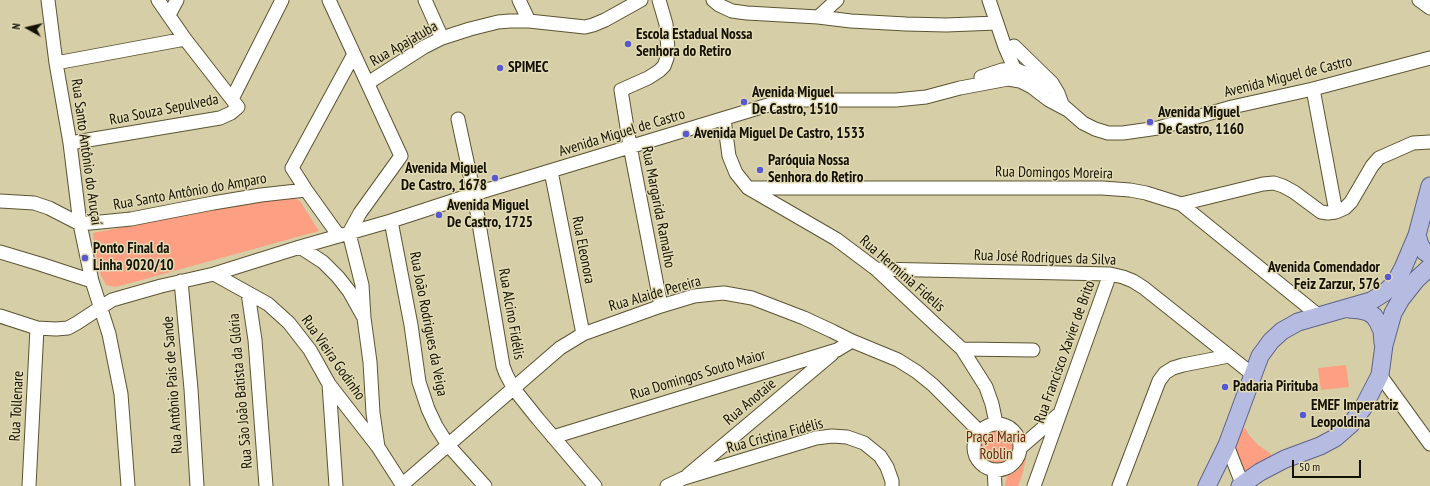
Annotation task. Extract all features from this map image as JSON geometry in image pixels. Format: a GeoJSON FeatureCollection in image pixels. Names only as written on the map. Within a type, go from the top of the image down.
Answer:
{"type":"FeatureCollection","features":[{"type":"Feature","properties":{"kind":"main road"},"geometry":{"type":"LineString","coordinates":[[1207,486],[1227,445],[1252,374],[1260,356],[1271,341],[1282,331],[1298,322],[1371,301],[1384,294],[1395,283],[1417,236],[1430,186]]}},
{"type":"Feature","properties":{"kind":"main road"},"geometry":{"type":"LineString","coordinates":[[1417,236],[1420,245],[1425,252],[1430,255]]}},
{"type":"Feature","properties":{"kind":"main road"},"geometry":{"type":"LineString","coordinates":[[1242,485],[1260,472],[1284,459],[1320,446],[1335,438],[1351,424],[1363,408],[1380,374],[1384,345],[1391,319],[1401,299],[1416,280],[1430,267]]}},
{"type":"Feature","properties":{"kind":"main road"},"geometry":{"type":"LineString","coordinates":[[1345,308],[1368,312],[1374,316],[1382,331],[1384,345]]}},
{"type":"Feature","properties":{"kind":"street","name":"Rua Santo Antônio do Aruçaí"},"geometry":{"type":"LineString","coordinates":[[48,0],[56,63],[70,143],[80,224],[92,281],[106,303],[121,394],[128,486]]}},
{"type":"Feature","properties":{"kind":"street"},"geometry":{"type":"LineString","coordinates":[[158,0],[185,39],[235,103],[282,0]]}},
{"type":"Feature","properties":{"kind":"street"},"geometry":{"type":"LineString","coordinates":[[169,15],[177,0]]}},
{"type":"Feature","properties":{"kind":"street"},"geometry":{"type":"LineString","coordinates":[[329,0],[401,156],[344,235]]}},
{"type":"Feature","properties":{"kind":"street"},"geometry":{"type":"LineString","coordinates":[[425,0],[442,38]]}},
{"type":"Feature","properties":{"kind":"street"},"geometry":{"type":"LineString","coordinates":[[520,0],[529,21]]}},
{"type":"Feature","properties":{"kind":"street","name":"Rua Apajatuba"},"geometry":{"type":"LineString","coordinates":[[368,83],[424,47],[442,38],[470,29],[498,22],[529,21],[585,27],[594,25],[641,0]]}},
{"type":"Feature","properties":{"kind":"street","name":"Rua Margarida Ramalho"},"geometry":{"type":"LineString","coordinates":[[659,0],[666,24],[668,50],[664,66],[648,78],[621,90],[630,146],[661,306]]}},
{"type":"Feature","properties":{"kind":"street"},"geometry":{"type":"LineString","coordinates":[[712,0],[732,11],[747,13],[818,17],[851,21],[946,25],[997,23]]}},
{"type":"Feature","properties":{"kind":"street"},"geometry":{"type":"LineString","coordinates":[[818,17],[837,0]]}},
{"type":"Feature","properties":{"kind":"street"},"geometry":{"type":"LineString","coordinates":[[989,0],[1005,47],[1015,69],[1027,81]]}},
{"type":"Feature","properties":{"kind":"street"},"geometry":{"type":"LineString","coordinates":[[1419,0],[1430,8]]}},
{"type":"Feature","properties":{"kind":"street"},"geometry":{"type":"LineString","coordinates":[[997,23],[1014,46],[1027,81]]}},
{"type":"Feature","properties":{"kind":"street"},"geometry":{"type":"LineString","coordinates":[[56,63],[185,39]]}},
{"type":"Feature","properties":{"kind":"street"},"geometry":{"type":"LineString","coordinates":[[1014,46],[1052,83],[1058,92],[1064,107]]}},
{"type":"Feature","properties":{"kind":"street","name":"Rua Apajatuba"},"geometry":{"type":"LineString","coordinates":[[306,190],[292,168],[354,54]]}},
{"type":"Feature","properties":{"kind":"street","name":"Avenida Miguel de Castro"},"geometry":{"type":"LineString","coordinates":[[0,316],[37,328],[56,330],[68,328],[106,303],[181,281],[214,274],[300,247],[392,221],[474,194],[724,119],[763,105],[778,102],[791,100],[896,100],[926,97],[960,88],[1001,80],[1027,81],[1049,100],[1064,107],[1083,123],[1108,133],[1123,133],[1158,128],[1232,107],[1312,89],[1430,58]]}},
{"type":"Feature","properties":{"kind":"street","name":"Avenida Miguel de Castro"},"geometry":{"type":"LineString","coordinates":[[960,88],[971,80],[1002,70],[1015,69]]}},
{"type":"Feature","properties":{"kind":"street"},"geometry":{"type":"LineString","coordinates":[[1312,89],[1336,212]]}},
{"type":"Feature","properties":{"kind":"street","name":"Rua Souza Sepulveda"},"geometry":{"type":"LineString","coordinates":[[70,143],[220,118],[231,113],[235,103]]}},
{"type":"Feature","properties":{"kind":"street","name":"Rua Alcino Fidélis"},"geometry":{"type":"LineString","coordinates":[[458,119],[474,194],[503,366],[514,389],[595,486]]}},
{"type":"Feature","properties":{"kind":"street","name":"Rua Herminia Fidelis"},"geometry":{"type":"LineString","coordinates":[[724,119],[729,156],[736,173],[748,188],[836,239],[876,269],[962,350],[986,387],[992,404],[996,423]]}},
{"type":"Feature","properties":{"kind":"street"},"geometry":{"type":"LineString","coordinates":[[1181,204],[1263,184],[1274,183],[1294,192],[1321,212],[1328,214],[1345,208],[1351,202],[1372,166],[1379,158],[1413,143],[1430,142]]}},
{"type":"Feature","properties":{"kind":"street"},"geometry":{"type":"LineString","coordinates":[[1413,143],[1430,148]]}},
{"type":"Feature","properties":{"kind":"street","name":"Rua Eleonora"},"geometry":{"type":"LineString","coordinates":[[551,171],[583,334]]}},
{"type":"Feature","properties":{"kind":"street","name":"Rua Domingos Moreira"},"geometry":{"type":"LineString","coordinates":[[748,188],[1102,188],[1146,193],[1181,204],[1318,315]]}},
{"type":"Feature","properties":{"kind":"street"},"geometry":{"type":"LineString","coordinates":[[306,190],[344,235],[362,286],[373,413],[378,447]]}},
{"type":"Feature","properties":{"kind":"street","name":"Rua Santo Antônio do Amparo"},"geometry":{"type":"LineString","coordinates":[[80,224],[131,219],[213,203],[268,194],[306,190]]}},
{"type":"Feature","properties":{"kind":"street"},"geometry":{"type":"LineString","coordinates":[[0,201],[34,203],[49,208],[80,224]]}},
{"type":"Feature","properties":{"kind":"street","name":"Rua João Rodrigues da Veiga"},"geometry":{"type":"LineString","coordinates":[[392,221],[411,325],[419,382],[428,409],[436,426],[448,445],[485,486]]}},
{"type":"Feature","properties":{"kind":"street"},"geometry":{"type":"LineString","coordinates":[[300,247],[323,262],[338,276],[349,291],[364,318]]}},
{"type":"Feature","properties":{"kind":"street"},"geometry":{"type":"LineString","coordinates":[[0,252],[92,281]]}},
{"type":"Feature","properties":{"kind":"street","name":"Rua José Rodrigues da Silva"},"geometry":{"type":"LineString","coordinates":[[876,269],[1110,274],[1128,279],[1144,288],[1252,374]]}},
{"type":"Feature","properties":{"kind":"street","name":"Rua Vieira Godinho"},"geometry":{"type":"LineString","coordinates":[[214,274],[268,304],[289,323],[310,350],[330,384],[378,447],[403,485]]}},
{"type":"Feature","properties":{"kind":"street","name":"Rua Francisco Xavier de Brito"},"geometry":{"type":"LineString","coordinates":[[1034,486],[1110,274]]}},
{"type":"Feature","properties":{"kind":"street","name":"Rua Antônio Pais de Sande"},"geometry":{"type":"LineString","coordinates":[[181,281],[197,486]]}},
{"type":"Feature","properties":{"kind":"street","name":"Rua São João Batista da Glória"},"geometry":{"type":"LineString","coordinates":[[248,293],[255,340],[266,486]]}},
{"type":"Feature","properties":{"kind":"street","name":"Rua Alaide Pereira"},"geometry":{"type":"LineString","coordinates":[[403,485],[560,348],[583,334],[661,306],[694,296],[724,293],[752,298],[780,308],[898,360],[917,372],[933,385],[980,431]]}},
{"type":"Feature","properties":{"kind":"street","name":"Rua Tollenare"},"geometry":{"type":"LineString","coordinates":[[29,486],[37,328]]}},
{"type":"Feature","properties":{"kind":"street","name":"Rua Domingos Souto Maior"},"geometry":{"type":"LineString","coordinates":[[553,437],[836,350],[852,341]]}},
{"type":"Feature","properties":{"kind":"street","name":"Rua Anotaie"},"geometry":{"type":"LineString","coordinates":[[684,478],[836,350]]}},
{"type":"Feature","properties":{"kind":"street"},"geometry":{"type":"LineString","coordinates":[[962,350],[1033,350]]}},
{"type":"Feature","properties":{"kind":"street"},"geometry":{"type":"LineString","coordinates":[[1119,486],[1159,381],[1165,373],[1173,368],[1183,365],[1230,356]]}},
{"type":"Feature","properties":{"kind":"street"},"geometry":{"type":"LineString","coordinates":[[1380,374],[1430,444]]}},
{"type":"Feature","properties":{"kind":"street"},"geometry":{"type":"LineString","coordinates":[[330,384],[336,486]]}},
{"type":"Feature","properties":{"kind":"street"},"geometry":{"type":"LineString","coordinates":[[1020,448],[1060,414]]}},
{"type":"Feature","properties":{"kind":"street"},"geometry":{"type":"LineString","coordinates":[[996,423],[1004,424],[1011,428],[1020,440],[1019,456],[1009,467],[1002,470],[987,468],[981,464],[976,457],[974,450],[974,442],[980,431],[988,425],[996,423]]}},
{"type":"Feature","properties":{"kind":"street","name":"Rua Cristina Fidélis"},"geometry":{"type":"LineString","coordinates":[[667,486],[684,478],[816,438],[832,436],[847,436],[864,443],[880,456],[887,467],[892,481],[892,486]]}},
{"type":"Feature","properties":{"kind":"street"},"geometry":{"type":"LineString","coordinates":[[1227,445],[1242,485]]}},
{"type":"Feature","properties":{"kind":"street"},"geometry":{"type":"LineString","coordinates":[[994,470],[994,486]]}},
{"type":"Feature","properties":{"kind":"green space"},"geometry":{"type":"Polygon","coordinates":[[[291,197],[300,201],[319,231],[116,287],[106,285],[98,269],[93,233],[269,199],[291,197]]]}},
{"type":"Feature","properties":{"kind":"green space"},"geometry":{"type":"Polygon","coordinates":[[[1346,365],[1349,387],[1321,390],[1318,368],[1346,365]]]}},
{"type":"Feature","properties":{"kind":"green space","name":"Praça Maria Roblin"},"geometry":{"type":"Polygon","coordinates":[[[996,427],[1006,430],[1012,436],[1015,446],[1012,456],[1006,462],[996,465],[986,462],[980,456],[977,446],[980,436],[986,430],[996,427]]]}},
{"type":"Feature","properties":{"kind":"green space"},"geometry":{"type":"Polygon","coordinates":[[[1245,428],[1258,445],[1270,453],[1273,458],[1244,474],[1230,440],[1245,428]]]}},
{"type":"Feature","properties":{"kind":"green space"},"geometry":{"type":"Polygon","coordinates":[[[1027,454],[1018,486],[1005,486],[1007,476],[1019,469],[1027,454]]]}},
{"type":"Feature","properties":{"kind":"place","name":"Escola Estadual Nossa Senhora do Retiro"},"geometry":{"type":"Point","coordinates":[628,44]}},
{"type":"Feature","properties":{"kind":"place","name":"SPIMEC"},"geometry":{"type":"Point","coordinates":[500,68]}},
{"type":"Feature","properties":{"kind":"place","name":"Avenida Miguel De Castro, 1510"},"geometry":{"type":"Point","coordinates":[744,102]}},
{"type":"Feature","properties":{"kind":"place","name":"Avenida Miguel De Castro, 1160"},"geometry":{"type":"Point","coordinates":[1150,122]}},
{"type":"Feature","properties":{"kind":"place","name":"Avenida Miguel De Castro, 1533"},"geometry":{"type":"Point","coordinates":[686,134]}},
{"type":"Feature","properties":{"kind":"place","name":"Paróquia Nossa Senhora do Retiro"},"geometry":{"type":"Point","coordinates":[760,170]}},
{"type":"Feature","properties":{"kind":"place","name":"Avenida Miguel De Castro, 1678"},"geometry":{"type":"Point","coordinates":[495,178]}},
{"type":"Feature","properties":{"kind":"place","name":"Avenida Miguel De Castro, 1725"},"geometry":{"type":"Point","coordinates":[439,215]}},
{"type":"Feature","properties":{"kind":"place","name":"Ponto Final da Linha 9020/10"},"geometry":{"type":"Point","coordinates":[85,258]}},
{"type":"Feature","properties":{"kind":"place","name":"Avenida Comendador Feiz Zarzur, 576"},"geometry":{"type":"Point","coordinates":[1388,277]}},
{"type":"Feature","properties":{"kind":"place","name":"Padaria Pirituba"},"geometry":{"type":"Point","coordinates":[1225,387]}},
{"type":"Feature","properties":{"kind":"place","name":"EMEF Imperatriz Leopoldina"},"geometry":{"type":"Point","coordinates":[1303,415]}}]}
